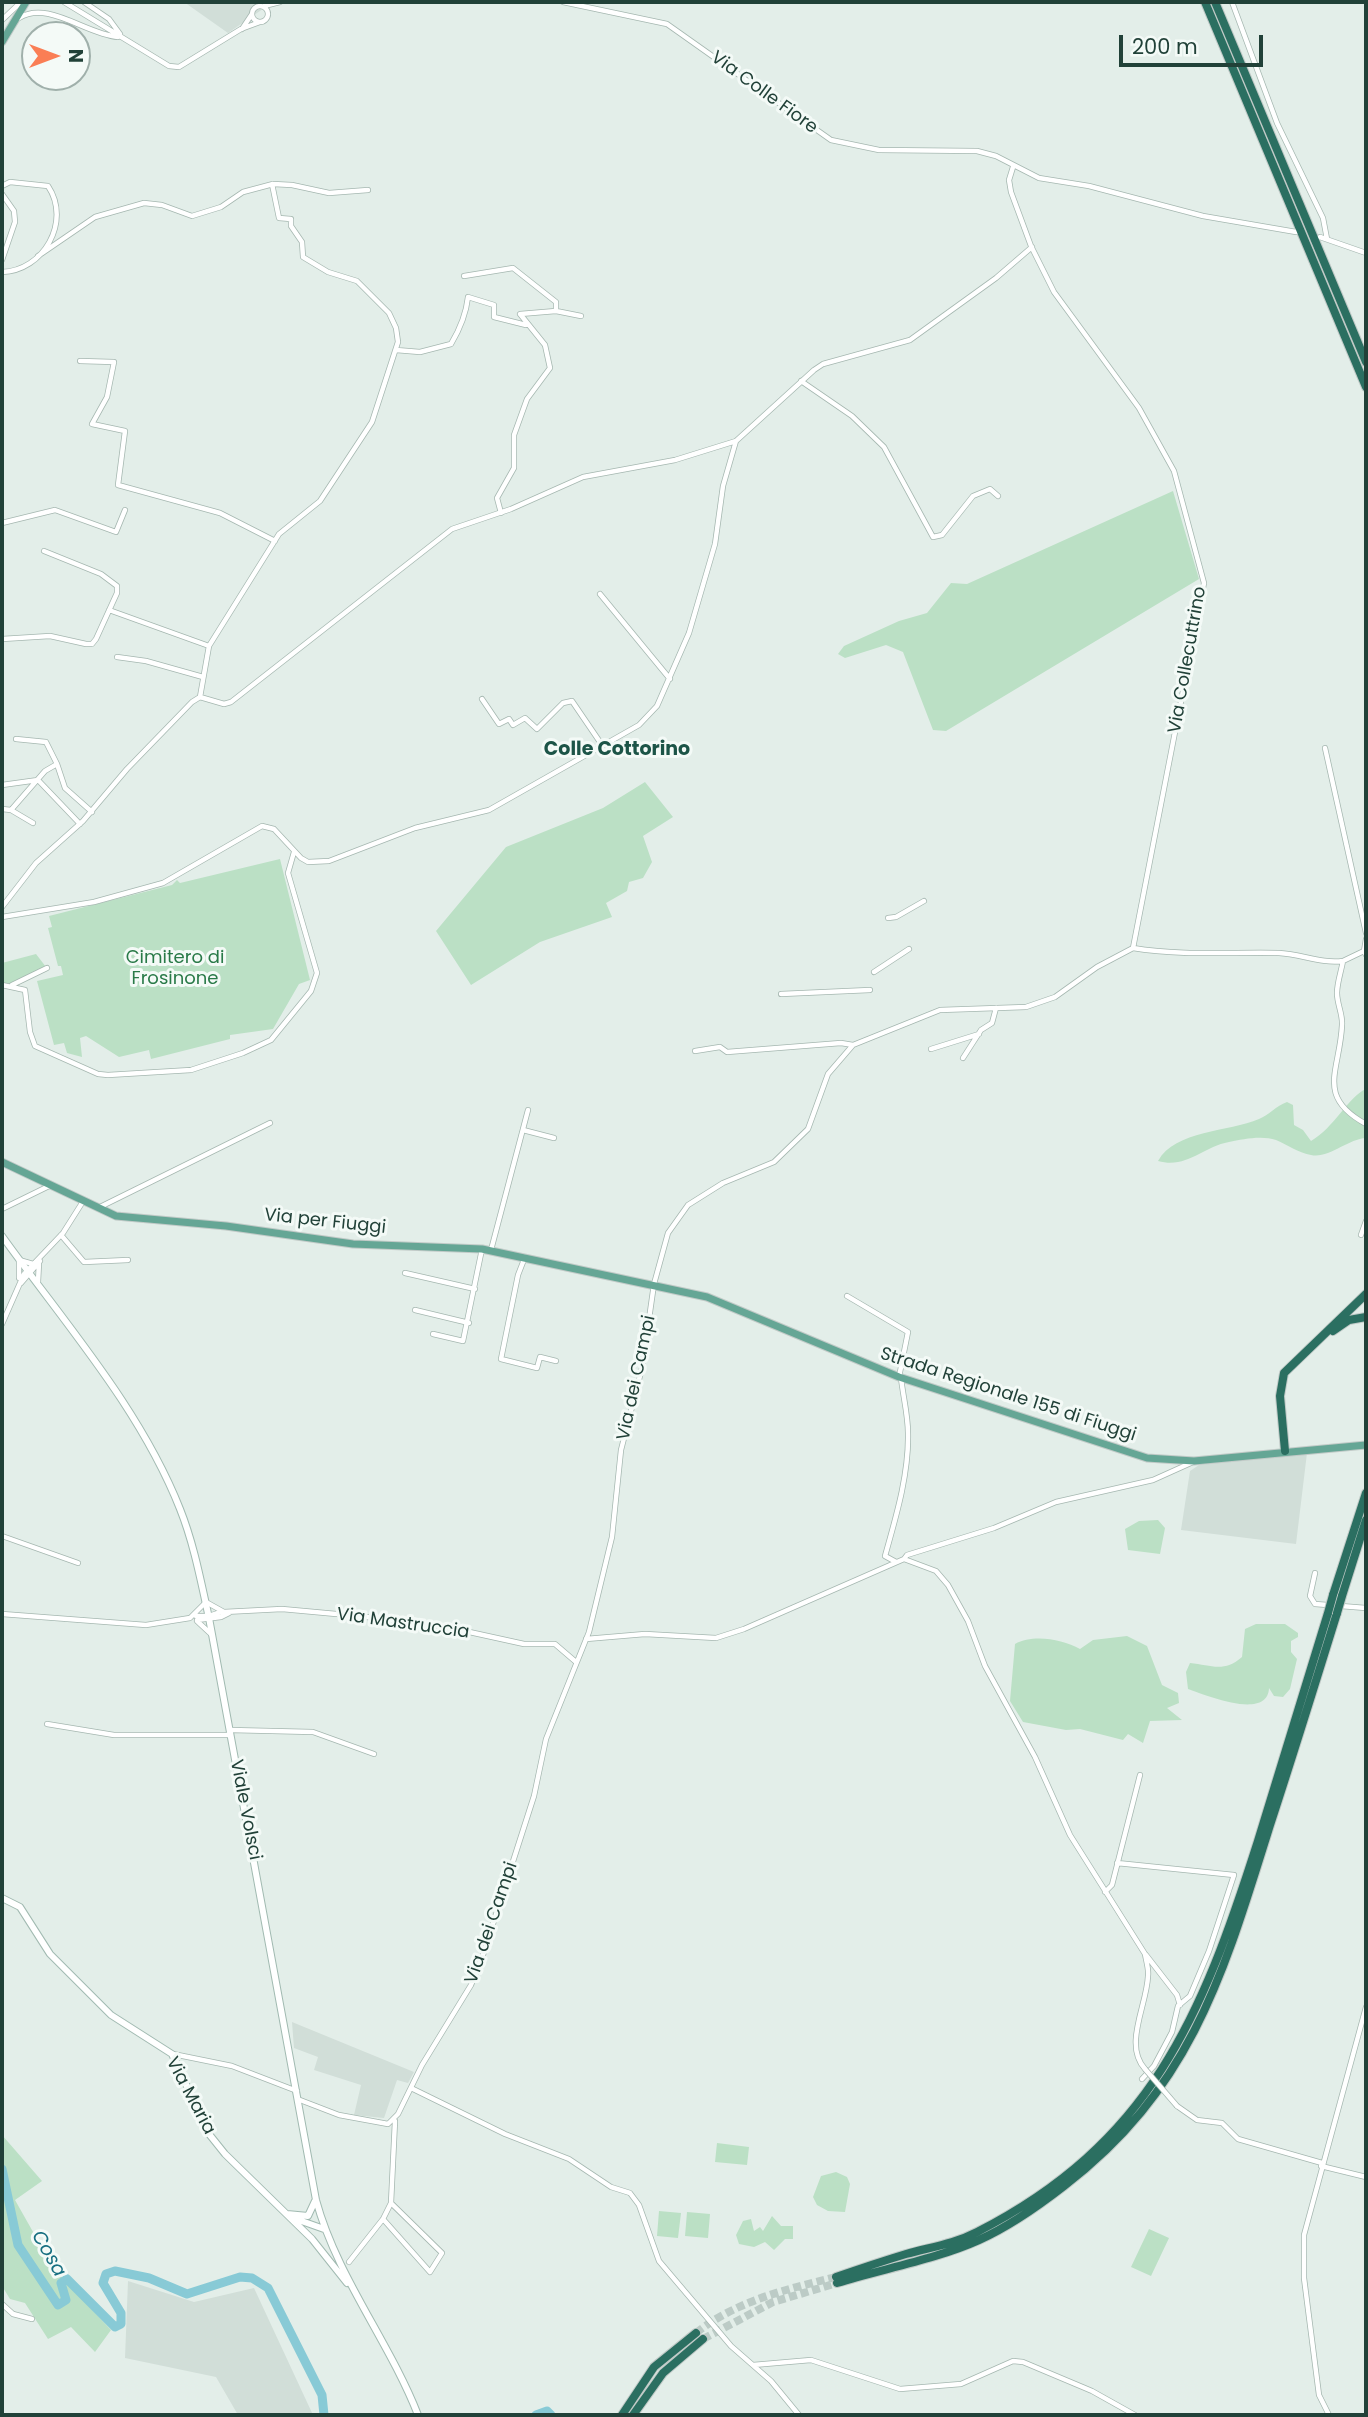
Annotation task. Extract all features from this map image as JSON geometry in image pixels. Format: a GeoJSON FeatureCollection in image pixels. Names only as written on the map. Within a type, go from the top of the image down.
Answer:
{"type":"FeatureCollection","features":[{"type":"Feature","properties":{"kind":"highway"},"geometry":{"type":"LineString","coordinates":[[1205,2],[1366,387]]}},
{"type":"Feature","properties":{"kind":"highway"},"geometry":{"type":"LineString","coordinates":[[1216,2],[1366,362]]}},
{"type":"Feature","properties":{"kind":"highway"},"geometry":{"type":"LineString","coordinates":[[1285,1451],[1280,1387],[1284,1373],[1366,1296]]}},
{"type":"Feature","properties":{"kind":"highway"},"geometry":{"type":"LineString","coordinates":[[1305,1351],[1349,1320],[1366,1317]]}},
{"type":"Feature","properties":{"kind":"highway"},"geometry":{"type":"LineString","coordinates":[[1338,1595],[1366,1493]]}},
{"type":"Feature","properties":{"kind":"highway"},"geometry":{"type":"LineString","coordinates":[[836,2280],[946,2245],[1023,2207],[1079,2165],[1142,2099],[1174,2054],[1209,1984],[1236,1910],[1338,1595],[1366,1520]]}},
{"type":"Feature","properties":{"kind":"highway"},"geometry":{"type":"LineString","coordinates":[[622,2415],[654,2367],[696,2333]]}},
{"type":"Feature","properties":{"kind":"highway"},"geometry":{"type":"LineString","coordinates":[[633,2415],[663,2373],[704,2339]]}},
{"type":"Feature","properties":{"kind":"main road"},"geometry":{"type":"LineString","coordinates":[[2,42],[26,2]]}},
{"type":"Feature","properties":{"kind":"main road","name":"Via per Fiuggi"},"geometry":{"type":"LineString","coordinates":[[2,1162],[82,1203],[134,1220],[226,1226],[353,1244],[486,1249],[654,1284]]}},
{"type":"Feature","properties":{"kind":"main road","name":"Viale Volsci"},"geometry":{"type":"LineString","coordinates":[[2,1236],[139,1426],[180,1509],[206,1602],[324,2229],[405,2382],[418,2415]]}},
{"type":"Feature","properties":{"kind":"main road","name":"Strada Regionale 155 di Fiuggi"},"geometry":{"type":"LineString","coordinates":[[654,1284],[707,1297],[900,1378],[1147,1458],[1194,1461],[1366,1445]]}},
{"type":"Feature","properties":{"kind":"main road","name":"Via Maria"},"geometry":{"type":"LineString","coordinates":[[2,1899],[20,1907],[50,1954],[111,2015],[172,2054],[209,2134],[225,2154],[329,2259],[359,2298]]}},
{"type":"Feature","properties":{"kind":"main road"},"geometry":{"type":"LineString","coordinates":[[285,2213],[299,2218],[308,2216],[316,2195]]}},
{"type":"Feature","properties":{"kind":"main road"},"geometry":{"type":"LineString","coordinates":[[285,2213],[324,2229]]}},
{"type":"Feature","properties":{"kind":"main road"},"geometry":{"type":"LineString","coordinates":[[297,2225],[310,2232],[324,2229]]}},
{"type":"Feature","properties":{"kind":"street"},"geometry":{"type":"LineString","coordinates":[[2,20],[21,2]]}},
{"type":"Feature","properties":{"kind":"street"},"geometry":{"type":"LineString","coordinates":[[64,2],[169,66],[179,68],[241,30],[260,22],[280,2]]}},
{"type":"Feature","properties":{"kind":"street"},"geometry":{"type":"LineString","coordinates":[[84,2],[109,19],[122,37]]}},
{"type":"Feature","properties":{"kind":"street"},"geometry":{"type":"LineString","coordinates":[[241,30],[255,7],[280,2]]}},
{"type":"Feature","properties":{"kind":"street","name":"Via Colle Fiore"},"geometry":{"type":"LineString","coordinates":[[562,2],[667,24],[831,141],[879,150],[977,151],[996,156],[1039,178],[1088,186],[1203,216],[1296,232]]}},
{"type":"Feature","properties":{"kind":"street"},"geometry":{"type":"LineString","coordinates":[[1232,2],[1277,123],[1323,218],[1327,239]]}},
{"type":"Feature","properties":{"kind":"street"},"geometry":{"type":"LineString","coordinates":[[9,29],[30,8],[41,6],[98,33],[122,37]]}},
{"type":"Feature","properties":{"kind":"street"},"geometry":{"type":"LineString","coordinates":[[263,6],[269,14]]}},
{"type":"Feature","properties":{"kind":"street"},"geometry":{"type":"LineString","coordinates":[[252,14],[260,22]]}},
{"type":"Feature","properties":{"kind":"street","name":"Via Collecuttrino"},"geometry":{"type":"LineString","coordinates":[[1013,167],[1009,180],[1011,192],[1032,247],[1069,316],[1159,439],[1174,471],[1204,583],[1133,948]]}},
{"type":"Feature","properties":{"kind":"street"},"geometry":{"type":"LineString","coordinates":[[2,186],[10,182],[41,184],[48,186],[55,195],[58,219],[55,234],[38,256]]}},
{"type":"Feature","properties":{"kind":"street"},"geometry":{"type":"LineString","coordinates":[[2,272],[20,271],[95,217],[115,210],[154,203],[192,216],[221,207],[243,192],[272,184],[292,185],[329,193],[368,190]]}},
{"type":"Feature","properties":{"kind":"street"},"geometry":{"type":"LineString","coordinates":[[2,908],[36,863],[92,812],[127,769],[200,697],[209,646],[275,541],[286,526],[314,508],[374,418],[396,350],[398,336],[393,321],[357,281],[328,272],[303,257],[302,242],[291,226],[291,219],[279,218],[272,184]]}},
{"type":"Feature","properties":{"kind":"street"},"geometry":{"type":"LineString","coordinates":[[2,194],[13,211],[15,222],[2,260]]}},
{"type":"Feature","properties":{"kind":"street"},"geometry":{"type":"LineString","coordinates":[[1320,237],[1366,253]]}},
{"type":"Feature","properties":{"kind":"street"},"geometry":{"type":"LineString","coordinates":[[200,697],[224,704],[231,702],[338,615],[354,607],[370,592],[415,560],[439,537],[466,522],[500,513],[583,477],[675,460],[736,441],[823,364],[871,353],[919,335],[1026,255],[1032,247]]}},
{"type":"Feature","properties":{"kind":"street"},"geometry":{"type":"LineString","coordinates":[[464,276],[513,268],[556,302],[556,311]]}},
{"type":"Feature","properties":{"kind":"street"},"geometry":{"type":"LineString","coordinates":[[396,350],[420,352],[451,344],[455,329],[463,323],[468,297],[494,305],[494,317],[527,325]]}},
{"type":"Feature","properties":{"kind":"street"},"geometry":{"type":"LineString","coordinates":[[500,513],[497,498],[514,468],[517,428],[527,399],[550,368],[545,345],[520,314],[556,311],[581,316]]}},
{"type":"Feature","properties":{"kind":"street"},"geometry":{"type":"LineString","coordinates":[[80,361],[114,362],[107,397],[92,424],[125,431],[118,485],[219,513],[275,541]]}},
{"type":"Feature","properties":{"kind":"street"},"geometry":{"type":"LineString","coordinates":[[801,382],[852,416],[884,447],[933,537],[942,535],[979,491],[990,489],[998,496]]}},
{"type":"Feature","properties":{"kind":"street"},"geometry":{"type":"LineString","coordinates":[[292,862],[329,860],[415,828],[486,812],[647,718],[657,706],[690,634],[713,550],[723,485],[736,441]]}},
{"type":"Feature","properties":{"kind":"street"},"geometry":{"type":"LineString","coordinates":[[2,523],[55,510],[116,532],[125,510]]}},
{"type":"Feature","properties":{"kind":"street"},"geometry":{"type":"LineString","coordinates":[[2,639],[50,636],[92,644],[109,610],[117,593],[114,583],[102,574],[44,551]]}},
{"type":"Feature","properties":{"kind":"street"},"geometry":{"type":"LineString","coordinates":[[600,594],[670,679]]}},
{"type":"Feature","properties":{"kind":"street"},"geometry":{"type":"LineString","coordinates":[[109,610],[209,646]]}},
{"type":"Feature","properties":{"kind":"street"},"geometry":{"type":"LineString","coordinates":[[117,657],[146,661],[203,677]]}},
{"type":"Feature","properties":{"kind":"street"},"geometry":{"type":"LineString","coordinates":[[482,699],[499,724],[509,719],[513,725],[525,718],[537,729],[564,703],[572,702],[602,745]]}},
{"type":"Feature","properties":{"kind":"street"},"geometry":{"type":"LineString","coordinates":[[16,739],[46,742],[65,788],[92,812]]}},
{"type":"Feature","properties":{"kind":"street"},"geometry":{"type":"LineString","coordinates":[[1325,748],[1366,933]]}},
{"type":"Feature","properties":{"kind":"street"},"geometry":{"type":"LineString","coordinates":[[11,810],[38,780],[57,764]]}},
{"type":"Feature","properties":{"kind":"street"},"geometry":{"type":"LineString","coordinates":[[38,780],[80,824]]}},
{"type":"Feature","properties":{"kind":"street"},"geometry":{"type":"LineString","coordinates":[[2,785],[38,780]]}},
{"type":"Feature","properties":{"kind":"street"},"geometry":{"type":"LineString","coordinates":[[2,809],[11,810],[33,822]]}},
{"type":"Feature","properties":{"kind":"street"},"geometry":{"type":"LineString","coordinates":[[2,917],[94,902],[163,883],[262,826],[274,829],[294,852],[305,860]]}},
{"type":"Feature","properties":{"kind":"street"},"geometry":{"type":"LineString","coordinates":[[2,985],[22,988],[27,995],[30,1032],[35,1046],[98,1074],[191,1070],[243,1053],[271,1040],[315,982],[316,963],[288,873],[294,852]]}},
{"type":"Feature","properties":{"kind":"street"},"geometry":{"type":"LineString","coordinates":[[888,918],[896,917],[924,901]]}},
{"type":"Feature","properties":{"kind":"street"},"geometry":{"type":"LineString","coordinates":[[1133,948],[1156,952],[1280,953],[1329,962],[1343,961],[1365,952],[1366,939]]}},
{"type":"Feature","properties":{"kind":"street"},"geometry":{"type":"LineString","coordinates":[[874,972],[909,948]]}},
{"type":"Feature","properties":{"kind":"street","name":"Via dei Campi"},"geometry":{"type":"LineString","coordinates":[[395,2120],[422,2065],[460,2005],[482,1958],[534,1796],[546,1740],[601,1593],[612,1537],[621,1450],[642,1368],[654,1284],[668,1233],[688,1205],[723,1183],[774,1162],[808,1129],[828,1074],[853,1045],[940,1010],[1026,1007],[1055,997],[1097,967],[1133,948]]}},
{"type":"Feature","properties":{"kind":"street"},"geometry":{"type":"LineString","coordinates":[[1343,961],[1337,991],[1343,1022],[1335,1068],[1335,1087],[1340,1106],[1345,1113],[1366,1124]]}},
{"type":"Feature","properties":{"kind":"street"},"geometry":{"type":"LineString","coordinates":[[12,985],[47,968]]}},
{"type":"Feature","properties":{"kind":"street"},"geometry":{"type":"LineString","coordinates":[[781,994],[870,990]]}},
{"type":"Feature","properties":{"kind":"street"},"geometry":{"type":"LineString","coordinates":[[931,1049],[979,1033],[992,1023],[996,1009]]}},
{"type":"Feature","properties":{"kind":"street"},"geometry":{"type":"LineString","coordinates":[[963,1058],[979,1033]]}},
{"type":"Feature","properties":{"kind":"street"},"geometry":{"type":"LineString","coordinates":[[695,1051],[720,1047],[727,1052],[841,1042],[853,1045]]}},
{"type":"Feature","properties":{"kind":"street"},"geometry":{"type":"LineString","coordinates":[[433,1334],[463,1341],[486,1249],[528,1110]]}},
{"type":"Feature","properties":{"kind":"street"},"geometry":{"type":"LineString","coordinates":[[97,1209],[270,1123]]}},
{"type":"Feature","properties":{"kind":"street"},"geometry":{"type":"LineString","coordinates":[[523,1130],[554,1138]]}},
{"type":"Feature","properties":{"kind":"street"},"geometry":{"type":"LineString","coordinates":[[2,1209],[49,1186]]}},
{"type":"Feature","properties":{"kind":"street"},"geometry":{"type":"LineString","coordinates":[[2,1324],[18,1287],[33,1264],[61,1235],[82,1203]]}},
{"type":"Feature","properties":{"kind":"street"},"geometry":{"type":"LineString","coordinates":[[1361,1235],[1366,1221]]}},
{"type":"Feature","properties":{"kind":"street"},"geometry":{"type":"LineString","coordinates":[[61,1235],[84,1262],[128,1260]]}},
{"type":"Feature","properties":{"kind":"street"},"geometry":{"type":"LineString","coordinates":[[40,1289],[37,1277],[43,1254]]}},
{"type":"Feature","properties":{"kind":"street"},"geometry":{"type":"LineString","coordinates":[[526,1256],[518,1275],[501,1359],[537,1368],[540,1357],[556,1361]]}},
{"type":"Feature","properties":{"kind":"street"},"geometry":{"type":"LineString","coordinates":[[18,1287],[19,1260],[33,1264]]}},
{"type":"Feature","properties":{"kind":"street"},"geometry":{"type":"LineString","coordinates":[[28,1272],[40,1262]]}},
{"type":"Feature","properties":{"kind":"street"},"geometry":{"type":"LineString","coordinates":[[405,1273],[475,1289]]}},
{"type":"Feature","properties":{"kind":"street"},"geometry":{"type":"LineString","coordinates":[[18,1287],[28,1282],[40,1289]]}},
{"type":"Feature","properties":{"kind":"street"},"geometry":{"type":"LineString","coordinates":[[847,1296],[908,1332],[900,1378],[908,1431],[907,1453],[893,1529],[885,1556],[896,1562]]}},
{"type":"Feature","properties":{"kind":"street"},"geometry":{"type":"LineString","coordinates":[[415,1310],[469,1323]]}},
{"type":"Feature","properties":{"kind":"street"},"geometry":{"type":"LineString","coordinates":[[586,1639],[645,1634],[716,1637],[744,1629],[904,1559],[907,1555],[994,1528],[1046,1506],[1145,1482],[1194,1461]]}},
{"type":"Feature","properties":{"kind":"street"},"geometry":{"type":"LineString","coordinates":[[2,1536],[78,1563]]}},
{"type":"Feature","properties":{"kind":"street"},"geometry":{"type":"LineString","coordinates":[[904,1559],[936,1571],[948,1585],[968,1621],[985,1666],[1035,1757],[1061,1818],[1145,1954],[1177,1995],[1180,2005]]}},
{"type":"Feature","properties":{"kind":"street"},"geometry":{"type":"LineString","coordinates":[[1315,1573],[1310,1596],[1315,1604],[1366,1608]]}},
{"type":"Feature","properties":{"kind":"street"},"geometry":{"type":"LineString","coordinates":[[2,1614],[146,1625],[194,1618],[206,1602],[221,1614],[212,1636],[194,1618]]}},
{"type":"Feature","properties":{"kind":"street","name":"Via Mastruccia"},"geometry":{"type":"LineString","coordinates":[[194,1618],[229,1612],[282,1609],[442,1626],[524,1644],[555,1644],[576,1662]]}},
{"type":"Feature","properties":{"kind":"street"},"geometry":{"type":"LineString","coordinates":[[47,1724],[114,1735],[313,1732],[374,1754]]}},
{"type":"Feature","properties":{"kind":"street"},"geometry":{"type":"LineString","coordinates":[[1105,1892],[1110,1890],[1140,1775]]}},
{"type":"Feature","properties":{"kind":"street"},"geometry":{"type":"LineString","coordinates":[[1117,1863],[1234,1875],[1205,1962],[1190,1996],[1180,2005],[1172,2032],[1154,2066],[1142,2079]]}},
{"type":"Feature","properties":{"kind":"street"},"geometry":{"type":"LineString","coordinates":[[1145,1954],[1149,1976],[1136,2045],[1139,2063],[1177,2106],[1197,2120],[1222,2123],[1238,2139],[1366,2177]]}},
{"type":"Feature","properties":{"kind":"street"},"geometry":{"type":"LineString","coordinates":[[1329,2415],[1319,2395],[1304,2278],[1304,2235],[1366,2007]]}},
{"type":"Feature","properties":{"kind":"street"},"geometry":{"type":"LineString","coordinates":[[172,2054],[232,2066],[292,2092],[298,2091]]}},
{"type":"Feature","properties":{"kind":"street"},"geometry":{"type":"LineString","coordinates":[[411,2088],[505,2134],[569,2159],[611,2187],[631,2193],[639,2205],[659,2261],[731,2346],[771,2381],[799,2415]]}},
{"type":"Feature","properties":{"kind":"street"},"geometry":{"type":"LineString","coordinates":[[300,2100],[339,2115],[388,2124],[395,2120]]}},
{"type":"Feature","properties":{"kind":"street"},"geometry":{"type":"LineString","coordinates":[[349,2262],[383,2219],[391,2203],[395,2120]]}},
{"type":"Feature","properties":{"kind":"street"},"geometry":{"type":"LineString","coordinates":[[383,2219],[430,2272],[442,2253],[391,2203]]}},
{"type":"Feature","properties":{"kind":"street"},"geometry":{"type":"LineString","coordinates":[[2,2304],[13,2314],[32,2319]]}},
{"type":"Feature","properties":{"kind":"street"},"geometry":{"type":"LineString","coordinates":[[752,2366],[811,2360],[900,2389],[961,2384],[1013,2361],[1023,2362],[1092,2391],[1135,2415]]}},
{"type":"Feature","properties":{"kind":"shaded area"},"geometry":{"type":"Polygon","coordinates":[[[184,2],[273,2],[228,33],[184,2]]]}},
{"type":"Feature","properties":{"kind":"shaded area"},"geometry":{"type":"Polygon","coordinates":[[[1307,1453],[1296,1544],[1181,1530],[1190,1471],[1199,1465],[1307,1453]]]}},
{"type":"Feature","properties":{"kind":"shaded area"},"geometry":{"type":"Polygon","coordinates":[[[292,2022],[414,2072],[408,2083],[397,2080],[384,2118],[354,2115],[361,2085],[314,2070],[318,2057],[294,2048],[292,2022]]]}},
{"type":"Feature","properties":{"kind":"shaded area"},"geometry":{"type":"Polygon","coordinates":[[[128,2281],[194,2302],[254,2288],[313,2415],[238,2415],[216,2377],[125,2358],[128,2281]]]}},
{"type":"Feature","properties":{"kind":"green space"},"geometry":{"type":"Polygon","coordinates":[[[1173,491],[1199,579],[946,731],[933,730],[903,652],[886,645],[845,658],[838,654],[844,646],[899,621],[927,613],[951,583],[967,584],[1173,491]]]}},
{"type":"Feature","properties":{"kind":"green space"},"geometry":{"type":"Polygon","coordinates":[[[645,782],[673,817],[643,836],[652,862],[643,878],[629,882],[627,891],[606,903],[612,917],[540,942],[471,985],[436,931],[506,847],[603,808],[645,782]]]}},
{"type":"Feature","properties":{"kind":"green space","name":"Cimitero di Frosinone"},"geometry":{"type":"Polygon","coordinates":[[[280,859],[310,980],[299,984],[273,1029],[230,1035],[230,1039],[151,1059],[149,1050],[119,1057],[86,1036],[80,1038],[82,1057],[67,1053],[64,1043],[54,1045],[37,981],[63,975],[48,928],[52,927],[49,916],[172,885],[177,880],[180,883],[280,859]]]}},
{"type":"Feature","properties":{"kind":"green space"},"geometry":{"type":"Polygon","coordinates":[[[36,954],[46,967],[11,984],[2,983],[2,963],[36,954]]]}},
{"type":"Feature","properties":{"kind":"green space"},"geometry":{"type":"Polygon","coordinates":[[[1366,1089],[1366,1138],[1324,1154],[1307,1154],[1276,1140],[1259,1138],[1219,1145],[1178,1162],[1158,1161],[1177,1143],[1259,1119],[1287,1102],[1293,1105],[1294,1125],[1303,1130],[1311,1141],[1327,1128],[1353,1098],[1366,1089]]]}},
{"type":"Feature","properties":{"kind":"green space"},"geometry":{"type":"Polygon","coordinates":[[[1158,1520],[1165,1528],[1160,1554],[1128,1550],[1125,1529],[1139,1521],[1158,1520]]]}},
{"type":"Feature","properties":{"kind":"green space"},"geometry":{"type":"Polygon","coordinates":[[[1256,1624],[1285,1624],[1298,1633],[1298,1637],[1291,1641],[1291,1652],[1297,1659],[1290,1689],[1283,1697],[1274,1696],[1269,1688],[1266,1698],[1258,1703],[1235,1703],[1188,1689],[1186,1672],[1190,1663],[1217,1667],[1235,1662],[1242,1657],[1245,1629],[1256,1624]]]}},
{"type":"Feature","properties":{"kind":"green space"},"geometry":{"type":"Polygon","coordinates":[[[1127,1636],[1147,1646],[1162,1685],[1178,1693],[1179,1703],[1167,1708],[1182,1720],[1150,1721],[1143,1743],[1128,1734],[1123,1740],[1080,1729],[1066,1730],[1023,1722],[1010,1701],[1015,1644],[1030,1639],[1048,1639],[1080,1649],[1093,1640],[1127,1636]]]}},
{"type":"Feature","properties":{"kind":"green space"},"geometry":{"type":"Polygon","coordinates":[[[2,2135],[42,2181],[15,2200],[54,2269],[111,2330],[95,2352],[71,2327],[48,2339],[25,2303],[10,2299],[2,2286],[2,2135]]]}},
{"type":"Feature","properties":{"kind":"green space"},"geometry":{"type":"Polygon","coordinates":[[[717,2143],[749,2147],[747,2165],[715,2162],[717,2143]]]}},
{"type":"Feature","properties":{"kind":"green space"},"geometry":{"type":"Polygon","coordinates":[[[836,2172],[847,2177],[850,2184],[845,2212],[828,2211],[817,2205],[813,2197],[821,2176],[836,2172]]]}},
{"type":"Feature","properties":{"kind":"green space"},"geometry":{"type":"Polygon","coordinates":[[[659,2211],[681,2213],[678,2238],[657,2236],[659,2211]]]}},
{"type":"Feature","properties":{"kind":"green space"},"geometry":{"type":"Polygon","coordinates":[[[687,2212],[710,2214],[708,2238],[685,2236],[687,2212]]]}},
{"type":"Feature","properties":{"kind":"green space"},"geometry":{"type":"Polygon","coordinates":[[[772,2216],[781,2226],[793,2226],[793,2239],[785,2239],[774,2250],[765,2242],[754,2247],[739,2244],[736,2235],[743,2221],[751,2219],[754,2231],[760,2227],[763,2231],[772,2216]]]}},
{"type":"Feature","properties":{"kind":"green space"},"geometry":{"type":"Polygon","coordinates":[[[1149,2229],[1169,2238],[1151,2276],[1131,2267],[1149,2229]]]}},
{"type":"Feature","properties":{"kind":"waterway","name":"Cosa"},"geometry":{"type":"LineString","coordinates":[[2,2169],[18,2245],[58,2305],[66,2300],[61,2283],[67,2279],[115,2327],[121,2324],[121,2313],[103,2283],[106,2274],[115,2271],[149,2278],[187,2294],[240,2277],[252,2278],[268,2288],[322,2395],[324,2415]]}},
{"type":"Feature","properties":{"kind":"waterway"},"geometry":{"type":"LineString","coordinates":[[536,2415],[547,2411],[551,2415]]}},
{"type":"Feature","properties":{"kind":"tunnel"},"geometry":{"type":"LineString","coordinates":[[696,2333],[745,2304],[836,2277]]}},
{"type":"Feature","properties":{"kind":"tunnel"},"geometry":{"type":"LineString","coordinates":[[703,2339],[773,2302],[837,2283]]}},
{"type":"Feature","properties":{"kind":"district","name":"Colle Cottorino"},"geometry":{"type":"Point","coordinates":[617,750]}}]}
